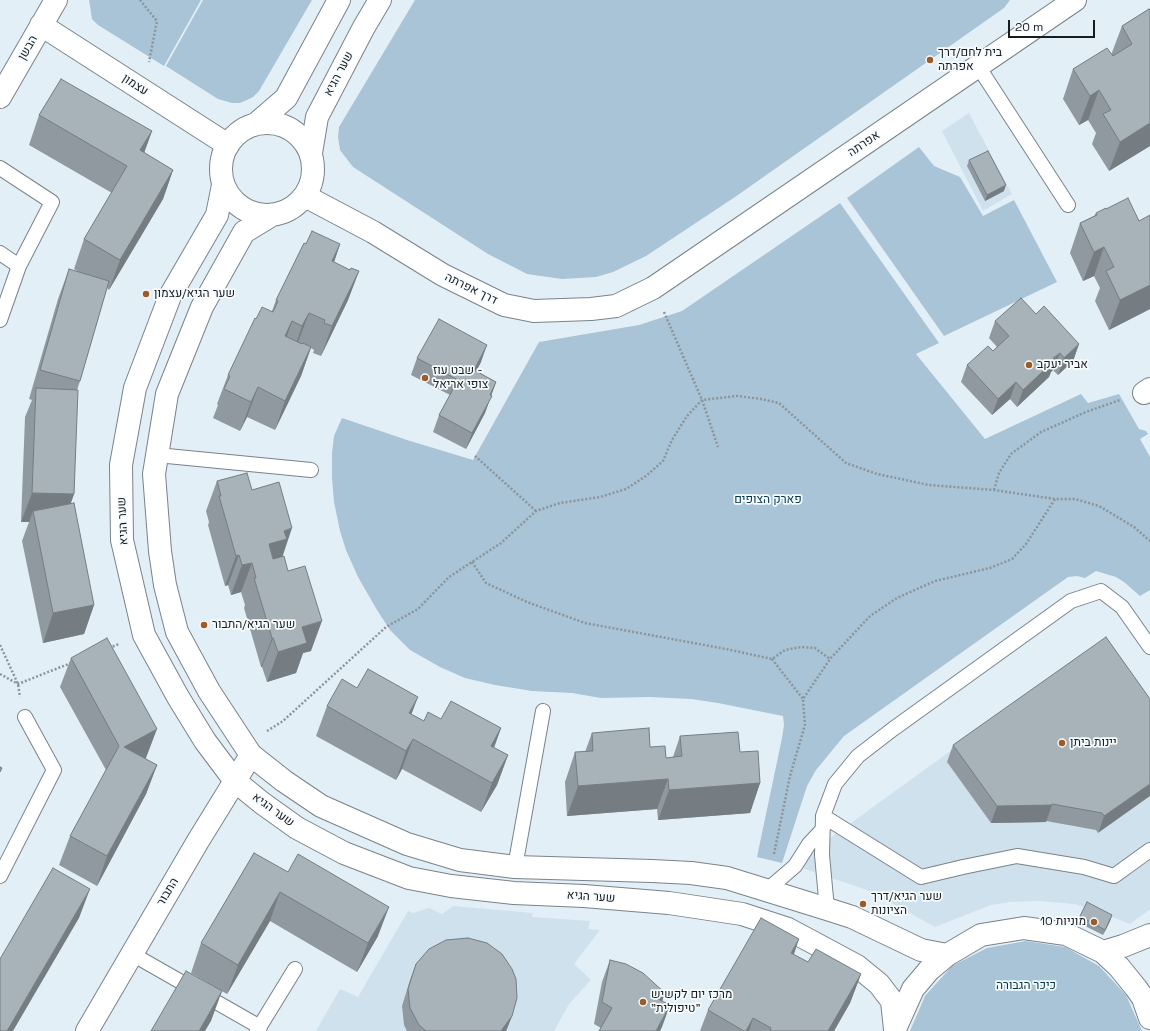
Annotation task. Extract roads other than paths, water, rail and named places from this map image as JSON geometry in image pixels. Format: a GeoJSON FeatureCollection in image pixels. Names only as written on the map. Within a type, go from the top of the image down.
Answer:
{"type":"FeatureCollection","features":[{"type":"Feature","properties":{"kind":"street","name":"הבשן"},"geometry":{"type":"LineString","coordinates":[[0,97],[56,0]]}},
{"type":"Feature","properties":{"kind":"street"},"geometry":{"type":"LineString","coordinates":[[272,215],[256,214],[241,208],[229,197],[223,185],[220,169],[223,153],[231,139],[242,129],[257,123],[286,98],[338,0]]}},
{"type":"Feature","properties":{"kind":"street","name":"שער הגיא"},"geometry":{"type":"LineString","coordinates":[[311,153],[317,117],[364,27],[380,0]]}},
{"type":"Feature","properties":{"kind":"street","name":"אפרתה"},"geometry":{"type":"LineString","coordinates":[[653,288],[1072,1]]}},
{"type":"Feature","properties":{"kind":"street","name":"עצמון"},"geometry":{"type":"LineString","coordinates":[[41,25],[228,145]]}},
{"type":"Feature","properties":{"kind":"street"},"geometry":{"type":"LineString","coordinates":[[257,123],[274,123],[289,128],[303,139],[311,153],[314,169],[311,185],[305,196],[288,210],[272,215],[244,232],[202,307],[167,394],[154,474],[160,551],[165,585],[177,632],[209,691],[248,750],[284,781],[320,806],[400,841],[460,860],[515,867],[691,873],[727,878],[803,900],[852,917],[921,950],[947,955]]}},
{"type":"Feature","properties":{"kind":"street","name":"שער הגיא"},"geometry":{"type":"LineString","coordinates":[[223,185],[217,214],[170,296],[134,388],[121,464],[122,540],[144,635],[178,697],[205,741],[234,781],[297,828],[344,853],[409,878],[451,886],[514,893],[584,896],[669,903],[742,914],[788,929],[857,966],[879,984],[892,1001],[895,1030]]}},
{"type":"Feature","properties":{"kind":"street","name":"דרך אפרתה"},"geometry":{"type":"LineString","coordinates":[[305,196],[374,232],[443,275],[504,304],[534,311],[591,309],[616,306],[653,288]]}},
{"type":"Feature","properties":{"kind":"street","name":"התבור"},"geometry":{"type":"LineString","coordinates":[[87,1031],[234,781],[248,750]]}},
{"type":"Feature","properties":{"kind":"street"},"geometry":{"type":"LineString","coordinates":[[895,1030],[913,989],[929,970],[947,955],[981,935],[1024,928],[1066,934],[1103,952],[1148,998]]}},
{"type":"Feature","properties":{"kind":"street"},"geometry":{"type":"LineString","coordinates":[[1103,952],[1150,935]]}},
{"type":"Feature","properties":{"kind":"lane"},"geometry":{"type":"LineString","coordinates":[[978,66],[1068,205]]}},
{"type":"Feature","properties":{"kind":"lane"},"geometry":{"type":"LineString","coordinates":[[0,168],[52,202],[19,266],[0,320]]}},
{"type":"Feature","properties":{"kind":"lane"},"geometry":{"type":"LineString","coordinates":[[0,253],[19,266]]}},
{"type":"Feature","properties":{"kind":"lane"},"geometry":{"type":"LineString","coordinates":[[157,455],[311,470]]}},
{"type":"Feature","properties":{"kind":"lane"},"geometry":{"type":"LineString","coordinates":[[828,909],[822,855],[823,823],[835,784],[858,756],[893,729],[1071,601],[1102,591],[1122,606],[1150,647]]}},
{"type":"Feature","properties":{"kind":"lane"},"geometry":{"type":"LineString","coordinates":[[515,867],[543,711]]}},
{"type":"Feature","properties":{"kind":"lane"},"geometry":{"type":"LineString","coordinates":[[0,876],[54,770],[25,717]]}},
{"type":"Feature","properties":{"kind":"lane"},"geometry":{"type":"LineString","coordinates":[[823,823],[921,877],[962,866],[1017,856],[1084,867],[1114,876],[1150,850]]}},
{"type":"Feature","properties":{"kind":"lane"},"geometry":{"type":"LineString","coordinates":[[767,890],[795,866],[823,823]]}},
{"type":"Feature","properties":{"kind":"lane"},"geometry":{"type":"LineString","coordinates":[[132,954],[258,1029],[295,969]]}},
{"type":"Feature","properties":{"kind":"place","name":"בית לחם/דרך אפרתה"},"geometry":{"type":"Point","coordinates":[930,60]}},
{"type":"Feature","properties":{"kind":"place","name":"שער הגיא/עצמון"},"geometry":{"type":"Point","coordinates":[146,294]}},
{"type":"Feature","properties":{"kind":"place","name":"אביר יעקב"},"geometry":{"type":"Point","coordinates":[1029,365]}},
{"type":"Feature","properties":{"kind":"place","name":"שבט עוז - צופי אריאל"},"geometry":{"type":"Point","coordinates":[425,378]}},
{"type":"Feature","properties":{"kind":"place","name":"שער הגיא/התבור"},"geometry":{"type":"Point","coordinates":[204,625]}},
{"type":"Feature","properties":{"kind":"place","name":"יינות ביתן"},"geometry":{"type":"Point","coordinates":[1062,743]}},
{"type":"Feature","properties":{"kind":"place","name":"שער הגיא/דרך הציונות"},"geometry":{"type":"Point","coordinates":[863,904]}},
{"type":"Feature","properties":{"kind":"place","name":"מוניות 10"},"geometry":{"type":"Point","coordinates":[1094,922]}},
{"type":"Feature","properties":{"kind":"place","name":"מרכז יום לקשיש \"טיפולית\""},"geometry":{"type":"Point","coordinates":[643,1002]}},
{"type":"Feature","properties":{"kind":"park label","name":"פארק הצופים"},"geometry":{"type":"Point","coordinates":[768,500]}},
{"type":"Feature","properties":{"kind":"park label","name":"כיכר הגבורה"},"geometry":{"type":"Point","coordinates":[1026,986]}}]}
